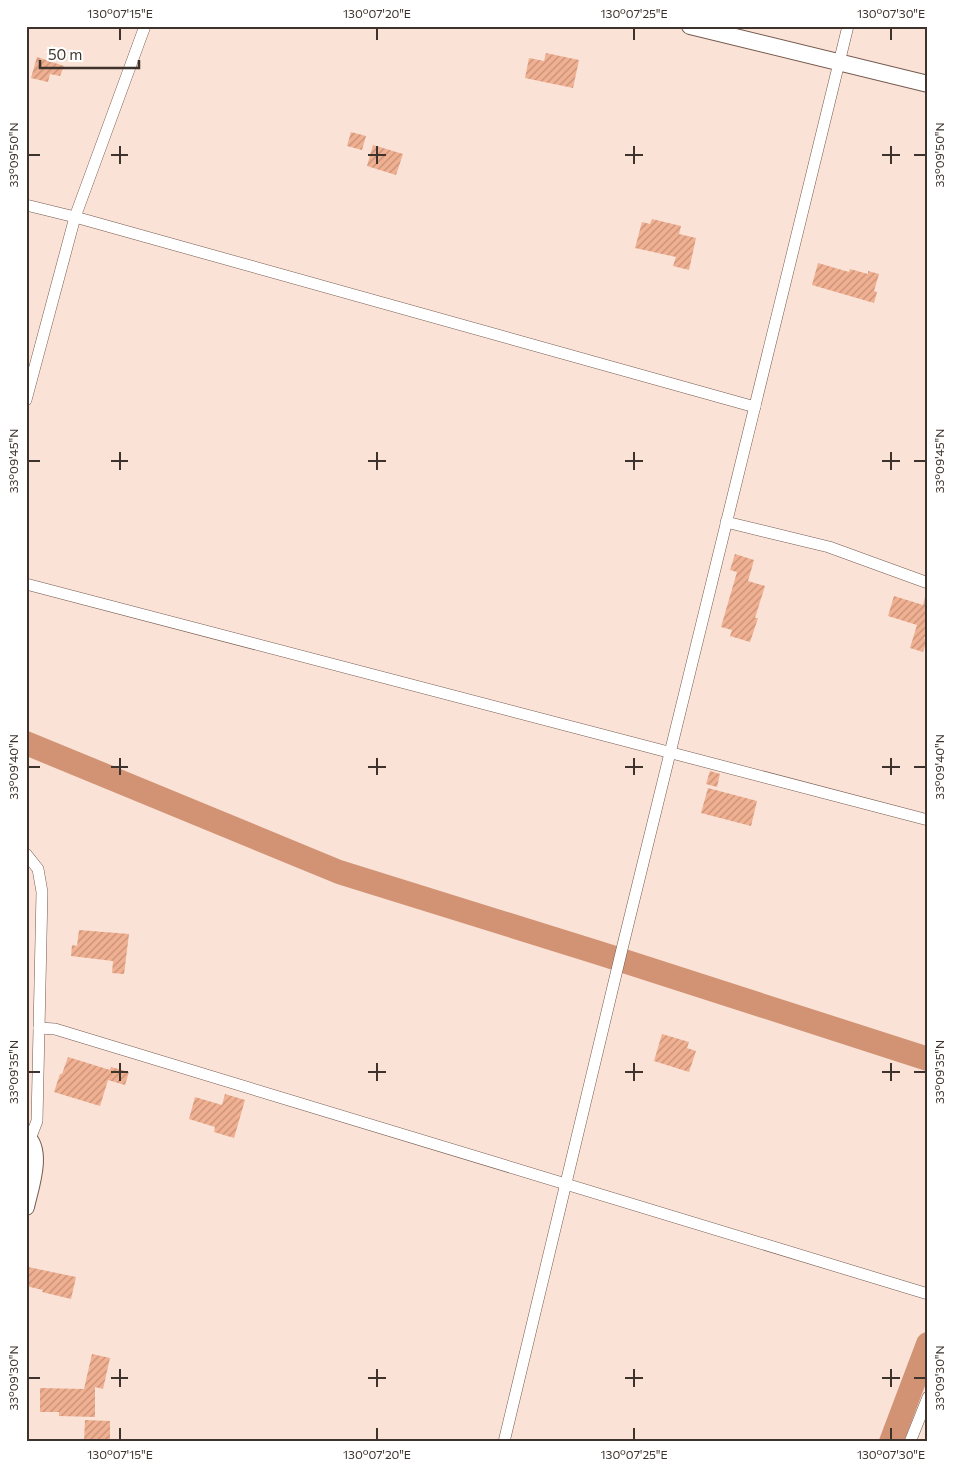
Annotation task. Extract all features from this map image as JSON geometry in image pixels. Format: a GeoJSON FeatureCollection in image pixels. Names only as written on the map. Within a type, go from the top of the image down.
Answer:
{"type":"FeatureCollection","features":[{"type":"Feature","properties":{"kind":"street"},"geometry":{"type":"LineString","coordinates":[[690,26],[928,84]]}},
{"type":"Feature","properties":{"kind":"street"},"geometry":{"type":"LineString","coordinates":[[504,1442],[622,949],[848,26]]}},
{"type":"Feature","properties":{"kind":"street"},"geometry":{"type":"LineString","coordinates":[[26,400],[74,217],[144,28]]}},
{"type":"Feature","properties":{"kind":"street"},"geometry":{"type":"LineString","coordinates":[[26,205],[755,407]]}},
{"type":"Feature","properties":{"kind":"street"},"geometry":{"type":"LineString","coordinates":[[726,522],[829,547],[928,584]]}},
{"type":"Feature","properties":{"kind":"street"},"geometry":{"type":"LineString","coordinates":[[26,584],[928,820]]}},
{"type":"Feature","properties":{"kind":"street"},"geometry":{"type":"LineString","coordinates":[[26,854],[38,869],[42,892],[37,1121],[28,1138],[36,1157],[26,1208]]}},
{"type":"Feature","properties":{"kind":"street"},"geometry":{"type":"LineString","coordinates":[[39,1028],[54,1029],[928,1294]]}},
{"type":"Feature","properties":{"kind":"street"},"geometry":{"type":"LineString","coordinates":[[910,1442],[928,1397]]}},
{"type":"Feature","properties":{"kind":"building"},"geometry":{"type":"Polygon","coordinates":[[[546,53],[579,60],[573,88],[525,78],[529,58],[544,61],[546,53]]]}},
{"type":"Feature","properties":{"kind":"building"},"geometry":{"type":"Polygon","coordinates":[[[37,57],[64,66],[60,76],[50,74],[48,82],[31,78],[37,57]]]}},
{"type":"Feature","properties":{"kind":"building"},"geometry":{"type":"Polygon","coordinates":[[[351,132],[366,136],[362,150],[347,146],[351,132]]]}},
{"type":"Feature","properties":{"kind":"building"},"geometry":{"type":"Polygon","coordinates":[[[373,145],[403,154],[396,175],[367,166],[373,145]]]}},
{"type":"Feature","properties":{"kind":"building"},"geometry":{"type":"Polygon","coordinates":[[[652,219],[681,226],[679,234],[696,238],[689,270],[673,266],[676,257],[635,248],[642,222],[650,224],[652,219]]]}},
{"type":"Feature","properties":{"kind":"building"},"geometry":{"type":"Polygon","coordinates":[[[818,263],[849,272],[850,269],[868,274],[868,271],[879,274],[874,291],[877,292],[874,303],[812,285],[818,263]]]}},
{"type":"Feature","properties":{"kind":"building"},"geometry":{"type":"Polygon","coordinates":[[[735,554],[754,560],[748,581],[765,586],[755,618],[758,618],[750,642],[730,636],[732,630],[721,627],[737,572],[730,570],[735,554]]]}},
{"type":"Feature","properties":{"kind":"building"},"geometry":{"type":"Polygon","coordinates":[[[894,596],[923,605],[925,597],[928,597],[928,628],[924,639],[927,640],[923,652],[910,648],[917,625],[888,616],[894,596]]]}},
{"type":"Feature","properties":{"kind":"building"},"geometry":{"type":"Polygon","coordinates":[[[710,771],[720,774],[717,787],[706,784],[710,771]]]}},
{"type":"Feature","properties":{"kind":"building"},"geometry":{"type":"Polygon","coordinates":[[[708,788],[757,801],[751,826],[701,813],[708,788]]]}},
{"type":"Feature","properties":{"kind":"building"},"geometry":{"type":"Polygon","coordinates":[[[79,930],[129,934],[124,974],[112,973],[113,961],[71,956],[72,945],[77,946],[79,930]]]}},
{"type":"Feature","properties":{"kind":"building"},"geometry":{"type":"Polygon","coordinates":[[[662,1034],[689,1042],[687,1048],[696,1051],[689,1072],[654,1061],[662,1034]]]}},
{"type":"Feature","properties":{"kind":"building"},"geometry":{"type":"Polygon","coordinates":[[[68,1057],[110,1070],[111,1067],[129,1072],[125,1085],[108,1080],[100,1106],[54,1092],[68,1057]]]}},
{"type":"Feature","properties":{"kind":"building"},"geometry":{"type":"Polygon","coordinates":[[[225,1094],[245,1100],[234,1138],[214,1132],[215,1127],[189,1119],[195,1097],[222,1105],[225,1094]]]}},
{"type":"Feature","properties":{"kind":"building"},"geometry":{"type":"Polygon","coordinates":[[[28,1267],[76,1277],[71,1299],[26,1286],[28,1267]]]}},
{"type":"Feature","properties":{"kind":"building"},"geometry":{"type":"Polygon","coordinates":[[[92,1354],[110,1358],[103,1389],[95,1387],[95,1417],[59,1416],[59,1412],[40,1412],[40,1388],[84,1389],[92,1354]]]}},
{"type":"Feature","properties":{"kind":"building"},"geometry":{"type":"Polygon","coordinates":[[[85,1420],[110,1421],[110,1442],[84,1442],[85,1420]]]}},
{"type":"Feature","properties":{"kind":"waterway"},"geometry":{"type":"LineString","coordinates":[[26,743],[339,872],[928,1059]]}},
{"type":"Feature","properties":{"kind":"waterway"},"geometry":{"type":"LineString","coordinates":[[891,1442],[928,1344]]}}]}
